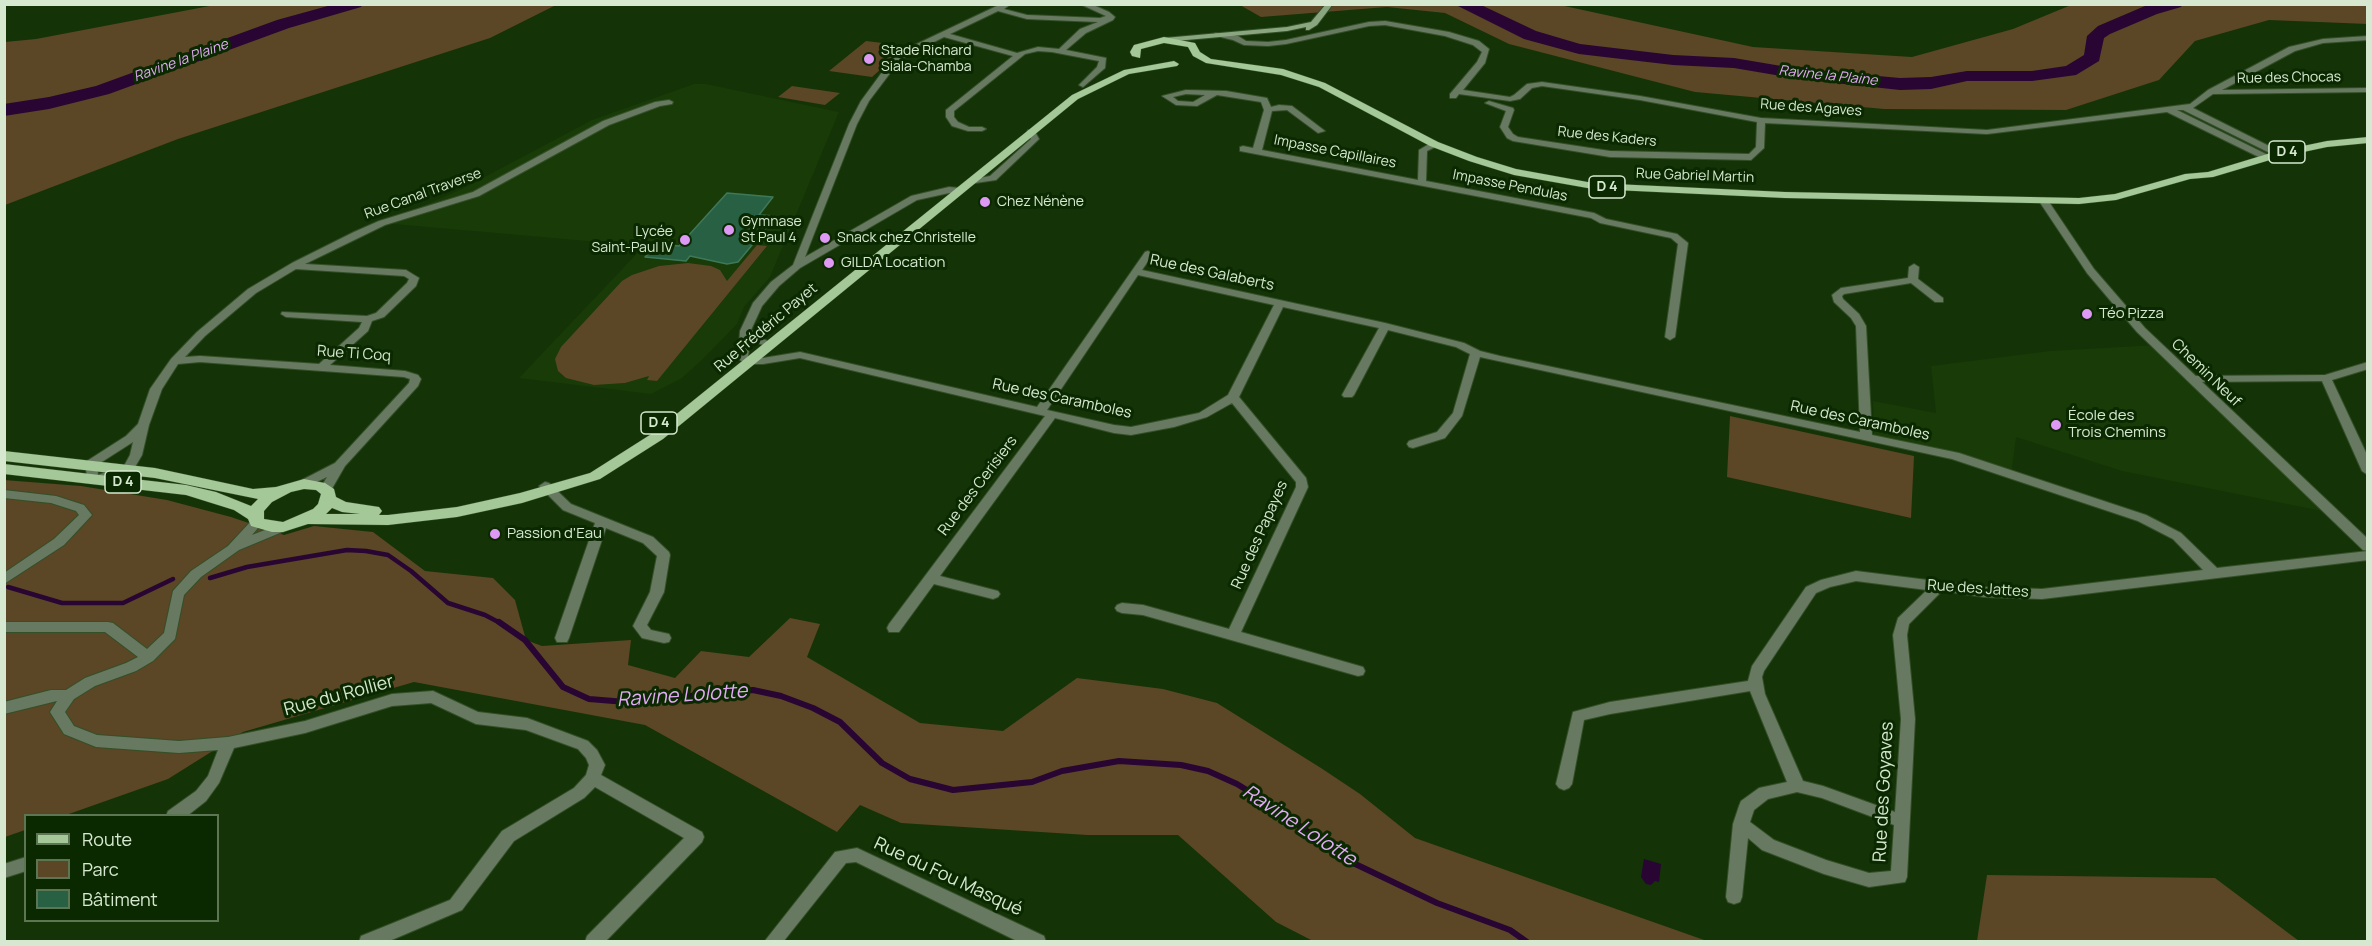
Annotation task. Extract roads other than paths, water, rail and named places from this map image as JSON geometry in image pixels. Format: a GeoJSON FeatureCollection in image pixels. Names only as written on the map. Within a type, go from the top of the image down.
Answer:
{"type":"FeatureCollection","features":[{"type":"Feature","properties":{"kind":"main road"},"geometry":{"type":"LineString","coordinates":[[1137,56],[1152,63],[1177,63],[1192,58],[1196,51],[1208,41],[1234,41],[1299,32],[1317,20],[1330,4]]}},
{"type":"Feature","properties":{"kind":"main road"},"geometry":{"type":"LineString","coordinates":[[1164,40],[1287,29],[1317,20]]}},
{"type":"Feature","properties":{"kind":"main road","name":"Rue Gabriel Martin"},"geometry":{"type":"LineString","coordinates":[[1164,40],[1184,42],[1209,61],[1283,72],[1322,85],[1434,144],[1514,172],[1593,186],[2046,203],[2086,207],[2131,202],[2200,181],[2209,175],[2265,157],[2327,144],[2367,140]]}},
{"type":"Feature","properties":{"kind":"main road","name":"Rue Frédéric Payet"},"geometry":{"type":"LineString","coordinates":[[547,488],[595,476],[658,436],[955,190],[1051,107],[1083,85],[1126,65],[1137,56],[1135,52],[1137,48],[1144,44],[1164,40]]}},
{"type":"Feature","properties":{"kind":"main road","name":"Rue Gabriel Martin"},"geometry":{"type":"LineString","coordinates":[[1177,63],[1232,65]]}},
{"type":"Feature","properties":{"kind":"main road","name":"Rue Frédéric Payet"},"geometry":{"type":"LineString","coordinates":[[955,190],[972,182],[1031,132],[1088,89],[1140,68],[1177,63]]}},
{"type":"Feature","properties":{"kind":"main road","name":"D 4"},"geometry":{"type":"LineString","coordinates":[[4,456],[211,496],[238,506],[272,528],[308,519],[388,520],[422,517],[489,507],[547,488]]}},
{"type":"Feature","properties":{"kind":"main road","name":"D 4"},"geometry":{"type":"LineString","coordinates":[[4,470],[94,474],[128,469],[253,494],[277,492],[304,484],[313,484],[342,507],[394,513],[428,512],[547,488]]}},
{"type":"Feature","properties":{"kind":"main road","name":"D 4"},"geometry":{"type":"LineString","coordinates":[[256,519],[260,504],[277,492]]}},
{"type":"Feature","properties":{"kind":"main road","name":"D 4"},"geometry":{"type":"LineString","coordinates":[[308,519],[325,506],[327,494]]}},
{"type":"Feature","properties":{"kind":"street"},"geometry":{"type":"LineString","coordinates":[[797,266],[853,124],[865,101],[894,62],[905,53],[1008,4]]}},
{"type":"Feature","properties":{"kind":"street"},"geometry":{"type":"LineString","coordinates":[[1083,4],[1105,20]]}},
{"type":"Feature","properties":{"kind":"street"},"geometry":{"type":"LineString","coordinates":[[997,9],[1027,16],[1105,20]]}},
{"type":"Feature","properties":{"kind":"street"},"geometry":{"type":"LineString","coordinates":[[1061,51],[1083,31],[1105,20]]}},
{"type":"Feature","properties":{"kind":"street"},"geometry":{"type":"LineString","coordinates":[[1216,35],[1244,43],[1286,42],[1377,23],[1402,25],[1446,34],[1476,43],[1486,51],[1481,63],[1455,94]]}},
{"type":"Feature","properties":{"kind":"street"},"geometry":{"type":"LineString","coordinates":[[944,34],[1017,55],[1038,49],[1061,51],[1103,60],[1095,76],[1083,85]]}},
{"type":"Feature","properties":{"kind":"street","name":"Rue des Agaves"},"geometry":{"type":"LineString","coordinates":[[1455,94],[1510,99],[1517,97],[1530,86],[1542,84],[1640,98],[1761,120],[1987,132],[2192,106],[2211,92],[2258,65],[2292,49],[2323,41],[2367,38]]}},
{"type":"Feature","properties":{"kind":"street"},"geometry":{"type":"LineString","coordinates":[[982,129],[968,129],[955,124],[950,117],[950,110],[1010,64],[1017,55]]}},
{"type":"Feature","properties":{"kind":"street","name":"Rue des Chocas"},"geometry":{"type":"LineString","coordinates":[[2211,92],[2367,90]]}},
{"type":"Feature","properties":{"kind":"street"},"geometry":{"type":"LineString","coordinates":[[1215,93],[1194,104],[1176,103],[1166,96],[1175,93],[1215,93],[1237,93],[1259,98],[1267,104],[1268,110],[1257,151]]}},
{"type":"Feature","properties":{"kind":"street","name":"Rue des Kaders"},"geometry":{"type":"LineString","coordinates":[[1455,94],[1501,105],[1510,110],[1504,127],[1516,139],[1610,154],[1751,157],[1760,148],[1761,120]]}},
{"type":"Feature","properties":{"kind":"street","name":"Rue Canal Traverse"},"geometry":{"type":"LineString","coordinates":[[128,469],[136,455],[143,425],[156,389],[175,362],[220,316],[252,291],[295,266],[382,223],[476,194],[606,123],[669,102]]}},
{"type":"Feature","properties":{"kind":"street"},"geometry":{"type":"LineString","coordinates":[[1268,110],[1279,106],[1289,108],[1321,131]]}},
{"type":"Feature","properties":{"kind":"street"},"geometry":{"type":"LineString","coordinates":[[2184,107],[2278,154]]}},
{"type":"Feature","properties":{"kind":"street"},"geometry":{"type":"LineString","coordinates":[[2170,110],[2265,157]]}},
{"type":"Feature","properties":{"kind":"street"},"geometry":{"type":"LineString","coordinates":[[1422,182],[1422,155],[1424,150],[1434,144]]}},
{"type":"Feature","properties":{"kind":"street","name":"Impasse Capillaires"},"geometry":{"type":"LineString","coordinates":[[1243,149],[1422,182]]}},
{"type":"Feature","properties":{"kind":"street","name":"Impasse Pendulas"},"geometry":{"type":"LineString","coordinates":[[1422,182],[1594,216],[1603,221],[1674,236],[1683,243],[1670,337]]}},
{"type":"Feature","properties":{"kind":"street"},"geometry":{"type":"LineString","coordinates":[[747,361],[745,331],[757,305],[797,266],[914,198],[955,190]]}},
{"type":"Feature","properties":{"kind":"street","name":"Chemin Neuf"},"geometry":{"type":"LineString","coordinates":[[2046,203],[2090,271],[2141,330],[2367,547]]}},
{"type":"Feature","properties":{"kind":"street","name":"Rue des Galaberts"},"geometry":{"type":"LineString","coordinates":[[1046,412],[1148,254]]}},
{"type":"Feature","properties":{"kind":"street"},"geometry":{"type":"LineString","coordinates":[[286,314],[368,319],[380,315],[414,280],[412,275],[295,266]]}},
{"type":"Feature","properties":{"kind":"street"},"geometry":{"type":"LineString","coordinates":[[1913,280],[1914,267]]}},
{"type":"Feature","properties":{"kind":"street","name":"Rue des Galaberts"},"geometry":{"type":"LineString","coordinates":[[1137,272],[1280,303]]}},
{"type":"Feature","properties":{"kind":"street"},"geometry":{"type":"LineString","coordinates":[[1866,437],[1861,326],[1855,316],[1838,300],[1837,295],[1841,291],[1913,280],[1939,300]]}},
{"type":"Feature","properties":{"kind":"street"},"geometry":{"type":"LineString","coordinates":[[1233,397],[1280,303]]}},
{"type":"Feature","properties":{"kind":"street","name":"Rue des Caramboles"},"geometry":{"type":"LineString","coordinates":[[1280,303],[1460,345],[1476,353],[1955,456],[2142,518],[2176,536],[2215,574]]}},
{"type":"Feature","properties":{"kind":"street"},"geometry":{"type":"LineString","coordinates":[[320,369],[364,329],[368,319]]}},
{"type":"Feature","properties":{"kind":"street"},"geometry":{"type":"LineString","coordinates":[[1348,395],[1385,326]]}},
{"type":"Feature","properties":{"kind":"street"},"geometry":{"type":"LineString","coordinates":[[745,331],[753,338],[767,344]]}},
{"type":"Feature","properties":{"kind":"street"},"geometry":{"type":"LineString","coordinates":[[1413,444],[1441,435],[1458,414],[1476,353]]}},
{"type":"Feature","properties":{"kind":"street","name":"Rue des Caramboles"},"geometry":{"type":"LineString","coordinates":[[747,361],[800,355],[1114,429],[1131,430],[1174,423],[1203,415],[1233,397]]}},
{"type":"Feature","properties":{"kind":"street","name":"Rue Ti Coq"},"geometry":{"type":"LineString","coordinates":[[175,362],[200,359],[405,374],[416,379],[340,464],[327,494]]}},
{"type":"Feature","properties":{"kind":"street"},"geometry":{"type":"LineString","coordinates":[[2191,379],[2326,378],[2367,365]]}},
{"type":"Feature","properties":{"kind":"street"},"geometry":{"type":"LineString","coordinates":[[2326,378],[2367,471]]}},
{"type":"Feature","properties":{"kind":"street","name":"Rue des Papayes"},"geometry":{"type":"LineString","coordinates":[[1233,397],[1302,481],[1302,487],[1233,635]]}},
{"type":"Feature","properties":{"kind":"street","name":"Rue des Cerisiers"},"geometry":{"type":"LineString","coordinates":[[894,628],[1046,412]]}},
{"type":"Feature","properties":{"kind":"street","name":"Rue Canal Traverse"},"geometry":{"type":"LineString","coordinates":[[94,474],[143,425]]}},
{"type":"Feature","properties":{"kind":"street","name":"Rue Ti Coq"},"geometry":{"type":"LineString","coordinates":[[304,484],[340,464]]}},
{"type":"Feature","properties":{"kind":"street"},"geometry":{"type":"LineString","coordinates":[[547,488],[567,507],[648,540],[664,555],[657,592],[640,626],[647,634],[664,638]]}},
{"type":"Feature","properties":{"kind":"street"},"geometry":{"type":"LineString","coordinates":[[4,494],[52,499],[80,508],[86,516],[59,542],[4,580]]}},
{"type":"Feature","properties":{"kind":"street"},"geometry":{"type":"LineString","coordinates":[[233,549],[256,519]]}},
{"type":"Feature","properties":{"kind":"street"},"geometry":{"type":"LineString","coordinates":[[562,638],[602,521]]}},
{"type":"Feature","properties":{"kind":"street"},"geometry":{"type":"LineString","coordinates":[[4,708],[51,696],[69,695],[90,682],[131,667],[148,657],[170,635],[178,594],[196,573],[233,549],[283,527]]}},
{"type":"Feature","properties":{"kind":"street","name":"Rue des Jattes"},"geometry":{"type":"LineString","coordinates":[[1755,685],[1757,670],[1811,590],[1833,581],[1856,576],[1876,577],[1937,588],[2042,594],[2367,555]]}},
{"type":"Feature","properties":{"kind":"street"},"geometry":{"type":"LineString","coordinates":[[930,578],[993,594]]}},
{"type":"Feature","properties":{"kind":"street","name":"Rue des Goyaves"},"geometry":{"type":"LineString","coordinates":[[1741,824],[1768,845],[1824,867],[1869,880],[1899,877],[1908,719],[1900,635],[1903,622],[1937,588]]}},
{"type":"Feature","properties":{"kind":"street"},"geometry":{"type":"LineString","coordinates":[[1122,608],[1143,610],[1358,670]]}},
{"type":"Feature","properties":{"kind":"street"},"geometry":{"type":"LineString","coordinates":[[4,627],[108,627],[148,657]]}},
{"type":"Feature","properties":{"kind":"street"},"geometry":{"type":"LineString","coordinates":[[1564,784],[1578,716],[1755,685],[1797,786]]}},
{"type":"Feature","properties":{"kind":"street","name":"Rue du Rollier"},"geometry":{"type":"LineString","coordinates":[[69,695],[57,712],[69,730],[96,741],[179,747],[228,743],[305,727],[392,700],[433,697],[476,718],[527,724],[583,745],[592,754],[597,765],[592,778]]}},
{"type":"Feature","properties":{"kind":"street"},"geometry":{"type":"LineString","coordinates":[[177,814],[201,796],[214,779],[228,743]]}},
{"type":"Feature","properties":{"kind":"street"},"geometry":{"type":"LineString","coordinates":[[367,942],[456,905],[508,836],[579,792],[592,778],[696,837],[593,942]]}},
{"type":"Feature","properties":{"kind":"street"},"geometry":{"type":"LineString","coordinates":[[1734,897],[1741,824],[1747,806],[1764,793],[1797,786],[1823,792],[1901,821]]}},
{"type":"Feature","properties":{"kind":"street","name":"Rue du Fou Masqué"},"geometry":{"type":"LineString","coordinates":[[772,942],[841,857],[858,855],[1038,942]]}},
{"type":"Feature","properties":{"kind":"street"},"geometry":{"type":"LineString","coordinates":[[4,871],[24,865]]}},
{"type":"Feature","properties":{"kind":"waterway","name":"Ravine la Plaine"},"geometry":{"type":"LineString","coordinates":[[4,110],[49,103],[102,90],[283,24],[355,4]]}},
{"type":"Feature","properties":{"kind":"waterway","name":"Ravine la Plaine"},"geometry":{"type":"LineString","coordinates":[[1462,4],[1488,13],[1530,35],[1579,49],[1673,60],[1734,63],[1799,74],[1900,84],[1931,83],[1967,76],[2032,76],[2070,71],[2093,57],[2096,36],[2104,30],[2151,10],[2175,4]]}},
{"type":"Feature","properties":{"kind":"waterway","name":"Ravine Lolotte"},"geometry":{"type":"LineString","coordinates":[[210,578],[247,567],[347,550],[366,551],[388,555],[411,571],[448,603],[485,615],[502,624]]}},
{"type":"Feature","properties":{"kind":"waterway","name":"Ravine Lolotte"},"geometry":{"type":"LineString","coordinates":[[8,587],[62,603],[123,603],[173,579]]}},
{"type":"Feature","properties":{"kind":"waterway","name":"Ravine Lolotte"},"geometry":{"type":"LineString","coordinates":[[502,624],[525,640],[563,687],[589,699],[626,702],[753,690],[781,696],[813,708],[840,722],[882,763],[910,779],[953,790],[1032,782],[1062,771],[1119,761],[1181,765],[1208,771],[1237,784],[1263,800],[1349,861],[1437,903],[1510,930],[1527,942]]}},
{"type":"Feature","properties":{"kind":"place","name":"Stade Richard Siala-Chamba"},"geometry":{"type":"Point","coordinates":[869,59]}},
{"type":"Feature","properties":{"kind":"place","name":"Chez Nénène"},"geometry":{"type":"Point","coordinates":[985,202]}},
{"type":"Feature","properties":{"kind":"place","name":"Gymnase St Paul 4"},"geometry":{"type":"Point","coordinates":[729,230]}},
{"type":"Feature","properties":{"kind":"place","name":"Snack chez Christelle"},"geometry":{"type":"Point","coordinates":[825,238]}},
{"type":"Feature","properties":{"kind":"place","name":"Lycée Saint-Paul IV"},"geometry":{"type":"Point","coordinates":[685,240]}},
{"type":"Feature","properties":{"kind":"place","name":"GILDA Location"},"geometry":{"type":"Point","coordinates":[829,263]}},
{"type":"Feature","properties":{"kind":"place","name":"Téo Pizza"},"geometry":{"type":"Point","coordinates":[2087,314]}},
{"type":"Feature","properties":{"kind":"place","name":"École des Trois Chemins"},"geometry":{"type":"Point","coordinates":[2056,425]}},
{"type":"Feature","properties":{"kind":"place","name":"Passion d'Eau"},"geometry":{"type":"Point","coordinates":[495,534]}}]}
